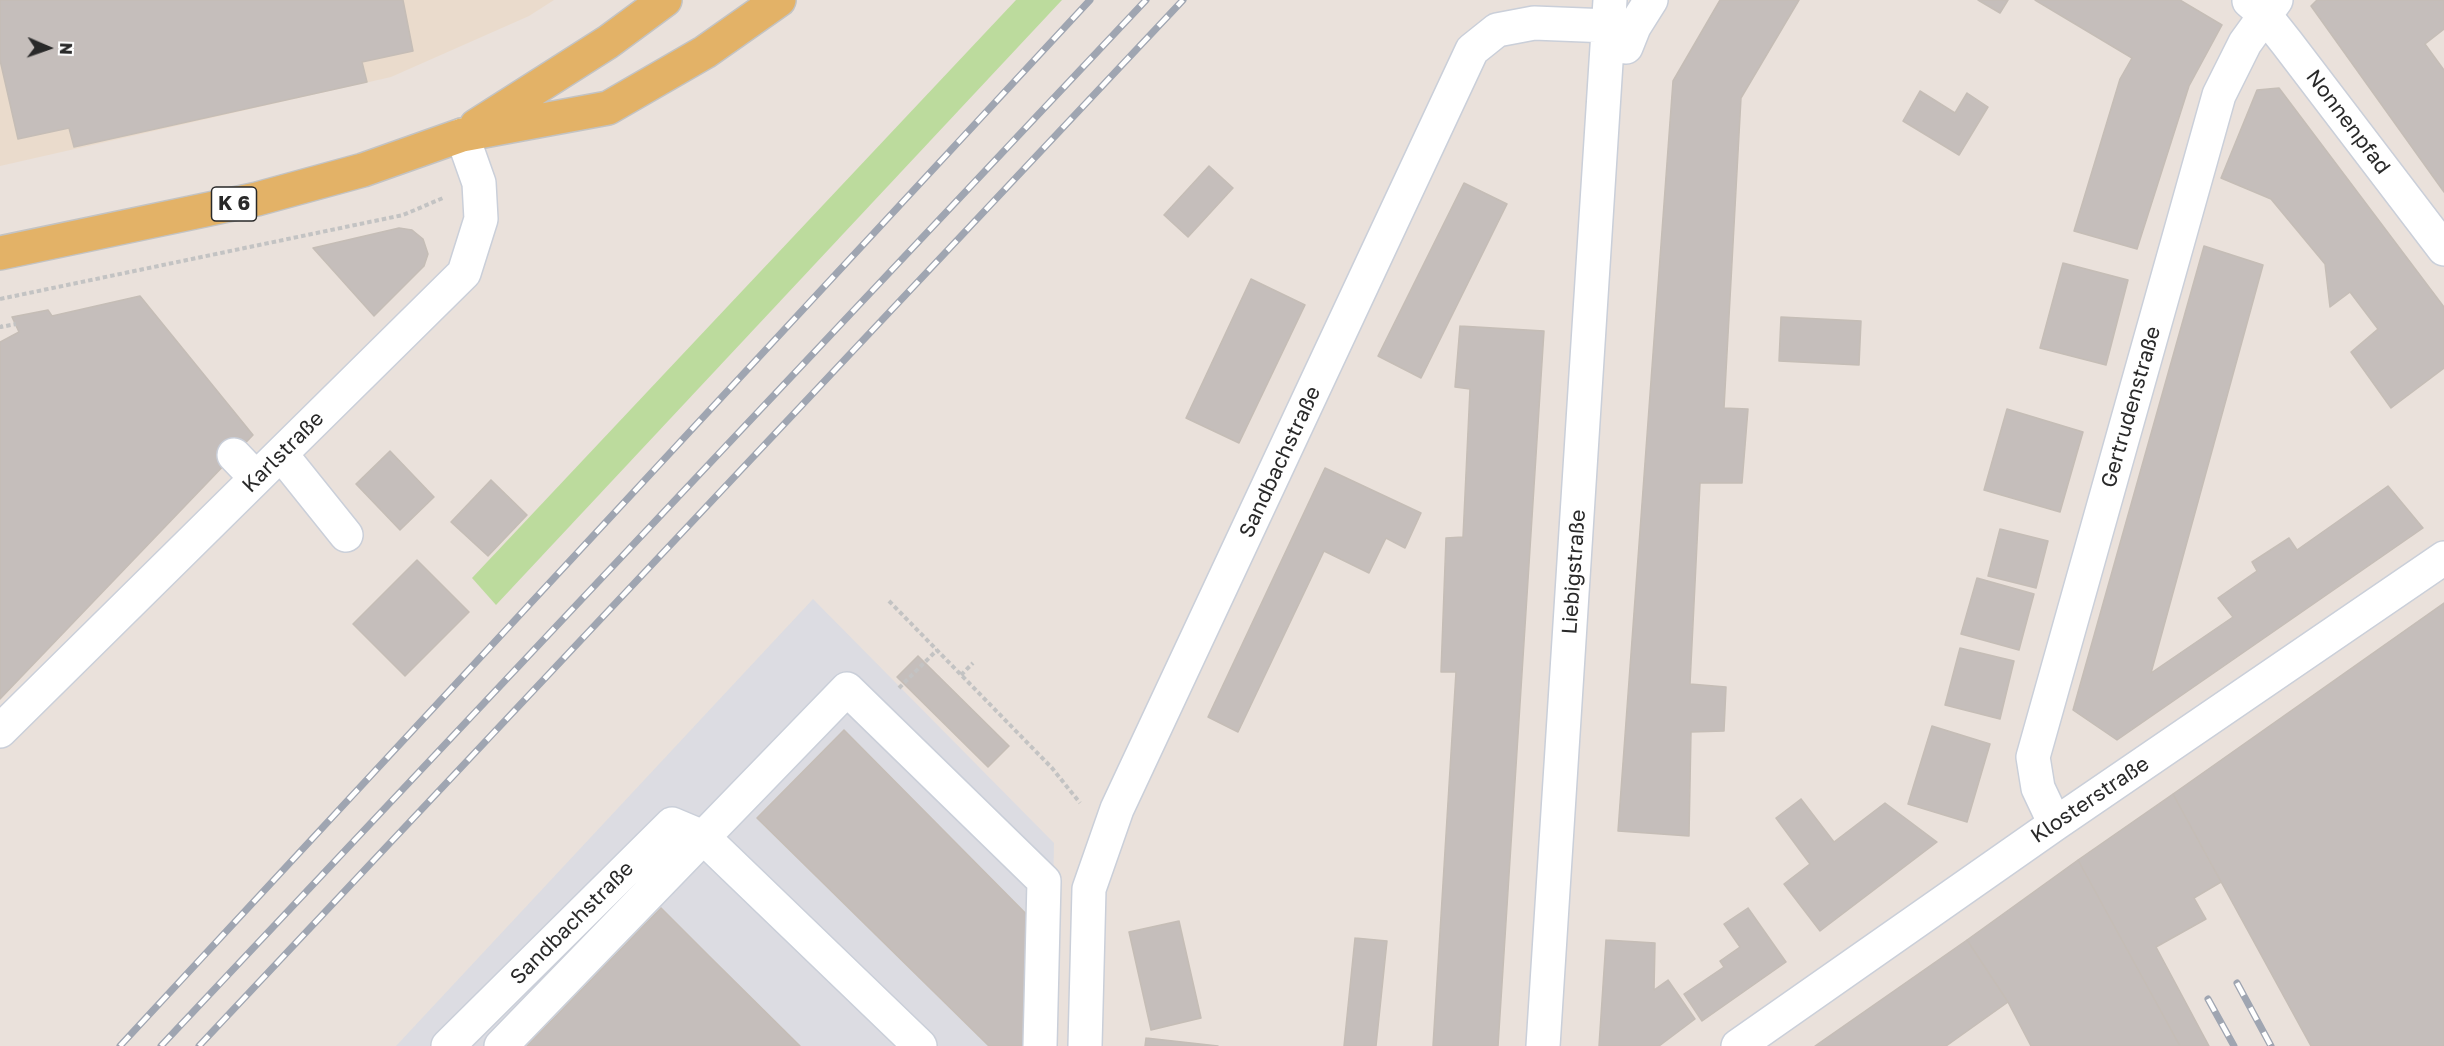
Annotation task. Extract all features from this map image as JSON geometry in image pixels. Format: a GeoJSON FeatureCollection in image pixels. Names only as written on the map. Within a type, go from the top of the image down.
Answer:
{"type":"FeatureCollection","features":[{"type":"Feature","properties":{"kind":"main road","name":"K 6"},"geometry":{"type":"LineString","coordinates":[[462,135],[608,42],[665,0]]}},
{"type":"Feature","properties":{"kind":"main road","name":"K 6"},"geometry":{"type":"LineString","coordinates":[[0,253],[256,199],[363,170],[462,135],[608,108],[705,52],[779,0]]}},
{"type":"Feature","properties":{"kind":"street","name":"Nonnenpfad"},"geometry":{"type":"LineString","coordinates":[[2263,5],[2444,249]]}},
{"type":"Feature","properties":{"kind":"street","name":"Gertrudenstraße"},"geometry":{"type":"LineString","coordinates":[[2055,824],[2038,788],[2033,757],[2218,95],[2263,5]]}},
{"type":"Feature","properties":{"kind":"street","name":"Liebigstraße"},"geometry":{"type":"LineString","coordinates":[[1543,1046],[1604,98],[1626,13]]}},
{"type":"Feature","properties":{"kind":"street","name":"Sandbachstraße"},"geometry":{"type":"LineString","coordinates":[[1086,1046],[1089,889],[1117,809],[1472,50],[1497,30],[1534,23],[1626,13]]}},
{"type":"Feature","properties":{"kind":"street","name":"Karlstraße"},"geometry":{"type":"LineString","coordinates":[[0,731],[464,273],[481,219],[479,183],[462,135]]}},
{"type":"Feature","properties":{"kind":"street"},"geometry":{"type":"LineString","coordinates":[[281,454],[346,535]]}},
{"type":"Feature","properties":{"kind":"street"},"geometry":{"type":"LineString","coordinates":[[234,455],[256,478]]}},
{"type":"Feature","properties":{"kind":"street","name":"Klosterstraße"},"geometry":{"type":"LineString","coordinates":[[1738,1046],[2055,824],[2444,558]]}},
{"type":"Feature","properties":{"kind":"street"},"geometry":{"type":"LineString","coordinates":[[501,1046],[847,689],[1044,881],[1040,1046]]}},
{"type":"Feature","properties":{"kind":"street","name":"Sandbachstraße"},"geometry":{"type":"LineString","coordinates":[[448,1046],[672,824],[703,837]]}},
{"type":"Feature","properties":{"kind":"street"},"geometry":{"type":"LineString","coordinates":[[703,837],[920,1046]]}},
{"type":"Feature","properties":{"kind":"path"},"geometry":{"type":"LineString","coordinates":[[0,299],[404,215]]}},
{"type":"Feature","properties":{"kind":"path"},"geometry":{"type":"LineString","coordinates":[[0,325],[2,327],[16,324]]}},
{"type":"Feature","properties":{"kind":"path"},"geometry":{"type":"LineString","coordinates":[[889,601],[1052,768],[1107,836]]}},
{"type":"Feature","properties":{"kind":"path"},"geometry":{"type":"LineString","coordinates":[[900,687],[937,650]]}},
{"type":"Feature","properties":{"kind":"path"},"geometry":{"type":"LineString","coordinates":[[961,675],[973,663]]}},
{"type":"Feature","properties":{"kind":"shaded area"},"geometry":{"type":"Polygon","coordinates":[[[0,0],[554,0],[529,16],[391,77],[0,166],[0,0]]]}},
{"type":"Feature","properties":{"kind":"shaded area"},"geometry":{"type":"Polygon","coordinates":[[[813,599],[1054,843],[1050,1046],[396,1046],[813,599]]]}},
{"type":"Feature","properties":{"kind":"green space"},"geometry":{"type":"Polygon","coordinates":[[[1016,0],[1062,0],[496,605],[472,578],[1016,0]]]}},
{"type":"Feature","properties":{"kind":"building"},"geometry":{"type":"Polygon","coordinates":[[[0,0],[403,0],[413,51],[362,62],[367,82],[74,147],[69,128],[18,139],[0,60],[0,0]]]}},
{"type":"Feature","properties":{"kind":"building"},"geometry":{"type":"Polygon","coordinates":[[[1720,0],[1799,0],[1741,98],[1724,408],[1748,409],[1742,483],[1700,483],[1690,684],[1726,687],[1724,731],[1691,732],[1689,836],[1618,831],[1673,81],[1720,0]]]}},
{"type":"Feature","properties":{"kind":"building"},"geometry":{"type":"Polygon","coordinates":[[[1978,0],[2008,0],[2000,13],[1978,0]]]}},
{"type":"Feature","properties":{"kind":"building"},"geometry":{"type":"Polygon","coordinates":[[[2035,0],[2180,0],[2222,25],[2189,86],[2137,249],[2074,231],[2120,79],[2132,58],[2035,0]]]}},
{"type":"Feature","properties":{"kind":"building"},"geometry":{"type":"Polygon","coordinates":[[[2317,0],[2444,0],[2444,29],[2425,44],[2444,70],[2444,192],[2311,6],[2317,0]]]}},
{"type":"Feature","properties":{"kind":"building"},"geometry":{"type":"Polygon","coordinates":[[[2279,88],[2444,307],[2444,368],[2391,408],[2351,352],[2378,329],[2350,292],[2330,307],[2325,264],[2271,199],[2221,178],[2257,90],[2279,88]]]}},
{"type":"Feature","properties":{"kind":"building"},"geometry":{"type":"Polygon","coordinates":[[[1920,91],[1955,113],[1967,93],[1988,107],[1959,155],[1903,121],[1920,91]]]}},
{"type":"Feature","properties":{"kind":"building"},"geometry":{"type":"Polygon","coordinates":[[[1209,166],[1233,188],[1188,237],[1164,215],[1209,166]]]}},
{"type":"Feature","properties":{"kind":"building"},"geometry":{"type":"Polygon","coordinates":[[[1464,183],[1507,204],[1421,378],[1378,356],[1464,183]]]}},
{"type":"Feature","properties":{"kind":"building"},"geometry":{"type":"Polygon","coordinates":[[[399,228],[412,230],[423,239],[428,254],[424,266],[374,316],[313,248],[399,228]]]}},
{"type":"Feature","properties":{"kind":"building"},"geometry":{"type":"Polygon","coordinates":[[[2204,246],[2263,265],[2151,673],[2233,617],[2218,598],[2257,571],[2252,562],[2289,538],[2297,550],[2388,486],[2423,528],[2117,740],[2073,710],[2204,246]]]}},
{"type":"Feature","properties":{"kind":"building"},"geometry":{"type":"Polygon","coordinates":[[[2063,263],[2128,280],[2106,365],[2040,348],[2063,263]]]}},
{"type":"Feature","properties":{"kind":"building"},"geometry":{"type":"Polygon","coordinates":[[[1251,279],[1305,305],[1239,443],[1186,418],[1251,279]]]}},
{"type":"Feature","properties":{"kind":"building"},"geometry":{"type":"Polygon","coordinates":[[[140,296],[253,435],[0,699],[0,342],[19,332],[12,317],[48,310],[52,316],[140,296]]]}},
{"type":"Feature","properties":{"kind":"building"},"geometry":{"type":"Polygon","coordinates":[[[1781,317],[1861,321],[1859,365],[1779,361],[1781,317]]]}},
{"type":"Feature","properties":{"kind":"building"},"geometry":{"type":"Polygon","coordinates":[[[1460,326],[1544,331],[1498,1046],[1433,1046],[1456,672],[1441,672],[1446,538],[1463,537],[1470,389],[1455,387],[1460,326]]]}},
{"type":"Feature","properties":{"kind":"building"},"geometry":{"type":"Polygon","coordinates":[[[2007,409],[2083,432],[2060,512],[1984,490],[2007,409]]]}},
{"type":"Feature","properties":{"kind":"building"},"geometry":{"type":"Polygon","coordinates":[[[390,451],[434,497],[400,530],[356,484],[390,451]]]}},
{"type":"Feature","properties":{"kind":"building"},"geometry":{"type":"Polygon","coordinates":[[[1325,468],[1421,513],[1405,548],[1386,538],[1369,573],[1324,551],[1238,732],[1208,717],[1325,468]]]}},
{"type":"Feature","properties":{"kind":"building"},"geometry":{"type":"Polygon","coordinates":[[[491,480],[527,515],[488,556],[451,522],[491,480]]]}},
{"type":"Feature","properties":{"kind":"building"},"geometry":{"type":"Polygon","coordinates":[[[2000,529],[2048,541],[2036,588],[1988,576],[2000,529]]]}},
{"type":"Feature","properties":{"kind":"building"},"geometry":{"type":"Polygon","coordinates":[[[417,560],[469,612],[405,676],[353,624],[417,560]]]}},
{"type":"Feature","properties":{"kind":"building"},"geometry":{"type":"Polygon","coordinates":[[[1977,578],[2034,594],[2019,650],[1961,634],[1977,578]]]}},
{"type":"Feature","properties":{"kind":"building"},"geometry":{"type":"Polygon","coordinates":[[[2444,603],[2444,1046],[2311,1046],[2173,794],[2444,603]]]}},
{"type":"Feature","properties":{"kind":"building"},"geometry":{"type":"Polygon","coordinates":[[[1960,648],[2014,661],[2000,719],[1945,705],[1960,648]]]}},
{"type":"Feature","properties":{"kind":"building"},"geometry":{"type":"Polygon","coordinates":[[[918,656],[1009,746],[988,767],[897,677],[918,656]]]}},
{"type":"Feature","properties":{"kind":"building"},"geometry":{"type":"Polygon","coordinates":[[[1932,726],[1990,744],[1967,822],[1908,804],[1932,726]]]}},
{"type":"Feature","properties":{"kind":"building"},"geometry":{"type":"Polygon","coordinates":[[[844,730],[1052,940],[1050,1046],[989,1046],[757,818],[844,730]]]}},
{"type":"Feature","properties":{"kind":"building"},"geometry":{"type":"Polygon","coordinates":[[[2173,794],[2221,882],[2194,898],[2206,919],[2156,947],[2209,1046],[2180,1046],[2078,860],[2173,794]]]}},
{"type":"Feature","properties":{"kind":"building"},"geometry":{"type":"Polygon","coordinates":[[[1801,799],[1834,842],[1885,803],[1937,842],[1820,931],[1784,884],[1810,864],[1776,818],[1801,799]]]}},
{"type":"Feature","properties":{"kind":"building"},"geometry":{"type":"Polygon","coordinates":[[[2078,860],[2180,1046],[2031,1046],[2008,1002],[1967,940],[2078,860]]]}},
{"type":"Feature","properties":{"kind":"building"},"geometry":{"type":"Polygon","coordinates":[[[661,908],[709,956],[800,1046],[527,1046],[661,908]]]}},
{"type":"Feature","properties":{"kind":"building"},"geometry":{"type":"Polygon","coordinates":[[[1748,908],[1786,962],[1702,1021],[1684,994],[1724,967],[1720,961],[1740,947],[1724,924],[1748,908]]]}},
{"type":"Feature","properties":{"kind":"building"},"geometry":{"type":"Polygon","coordinates":[[[1179,921],[1201,1018],[1151,1030],[1129,932],[1179,921]]]}},
{"type":"Feature","properties":{"kind":"building"},"geometry":{"type":"Polygon","coordinates":[[[1355,938],[1387,941],[1376,1046],[1344,1046],[1355,938]]]}},
{"type":"Feature","properties":{"kind":"building"},"geometry":{"type":"Polygon","coordinates":[[[1606,940],[1655,943],[1654,990],[1668,980],[1695,1019],[1659,1046],[1599,1046],[1606,940]]]}},
{"type":"Feature","properties":{"kind":"building"},"geometry":{"type":"Polygon","coordinates":[[[1967,940],[2008,1002],[1946,1046],[1815,1046],[1967,940]]]}},
{"type":"Feature","properties":{"kind":"building"},"geometry":{"type":"Polygon","coordinates":[[[1146,1038],[1218,1046],[1145,1046],[1146,1038]]]}},
{"type":"Feature","properties":{"kind":"railway"},"geometry":{"type":"LineString","coordinates":[[120,1046],[1090,0]]}},
{"type":"Feature","properties":{"kind":"railway"},"geometry":{"type":"LineString","coordinates":[[161,1046],[1146,0]]}},
{"type":"Feature","properties":{"kind":"railway"},"geometry":{"type":"LineString","coordinates":[[199,1046],[1183,0]]}},
{"type":"Feature","properties":{"kind":"railway"},"geometry":{"type":"LineString","coordinates":[[2237,983],[2271,1046]]}},
{"type":"Feature","properties":{"kind":"railway"},"geometry":{"type":"LineString","coordinates":[[2208,999],[2234,1046]]}}]}
